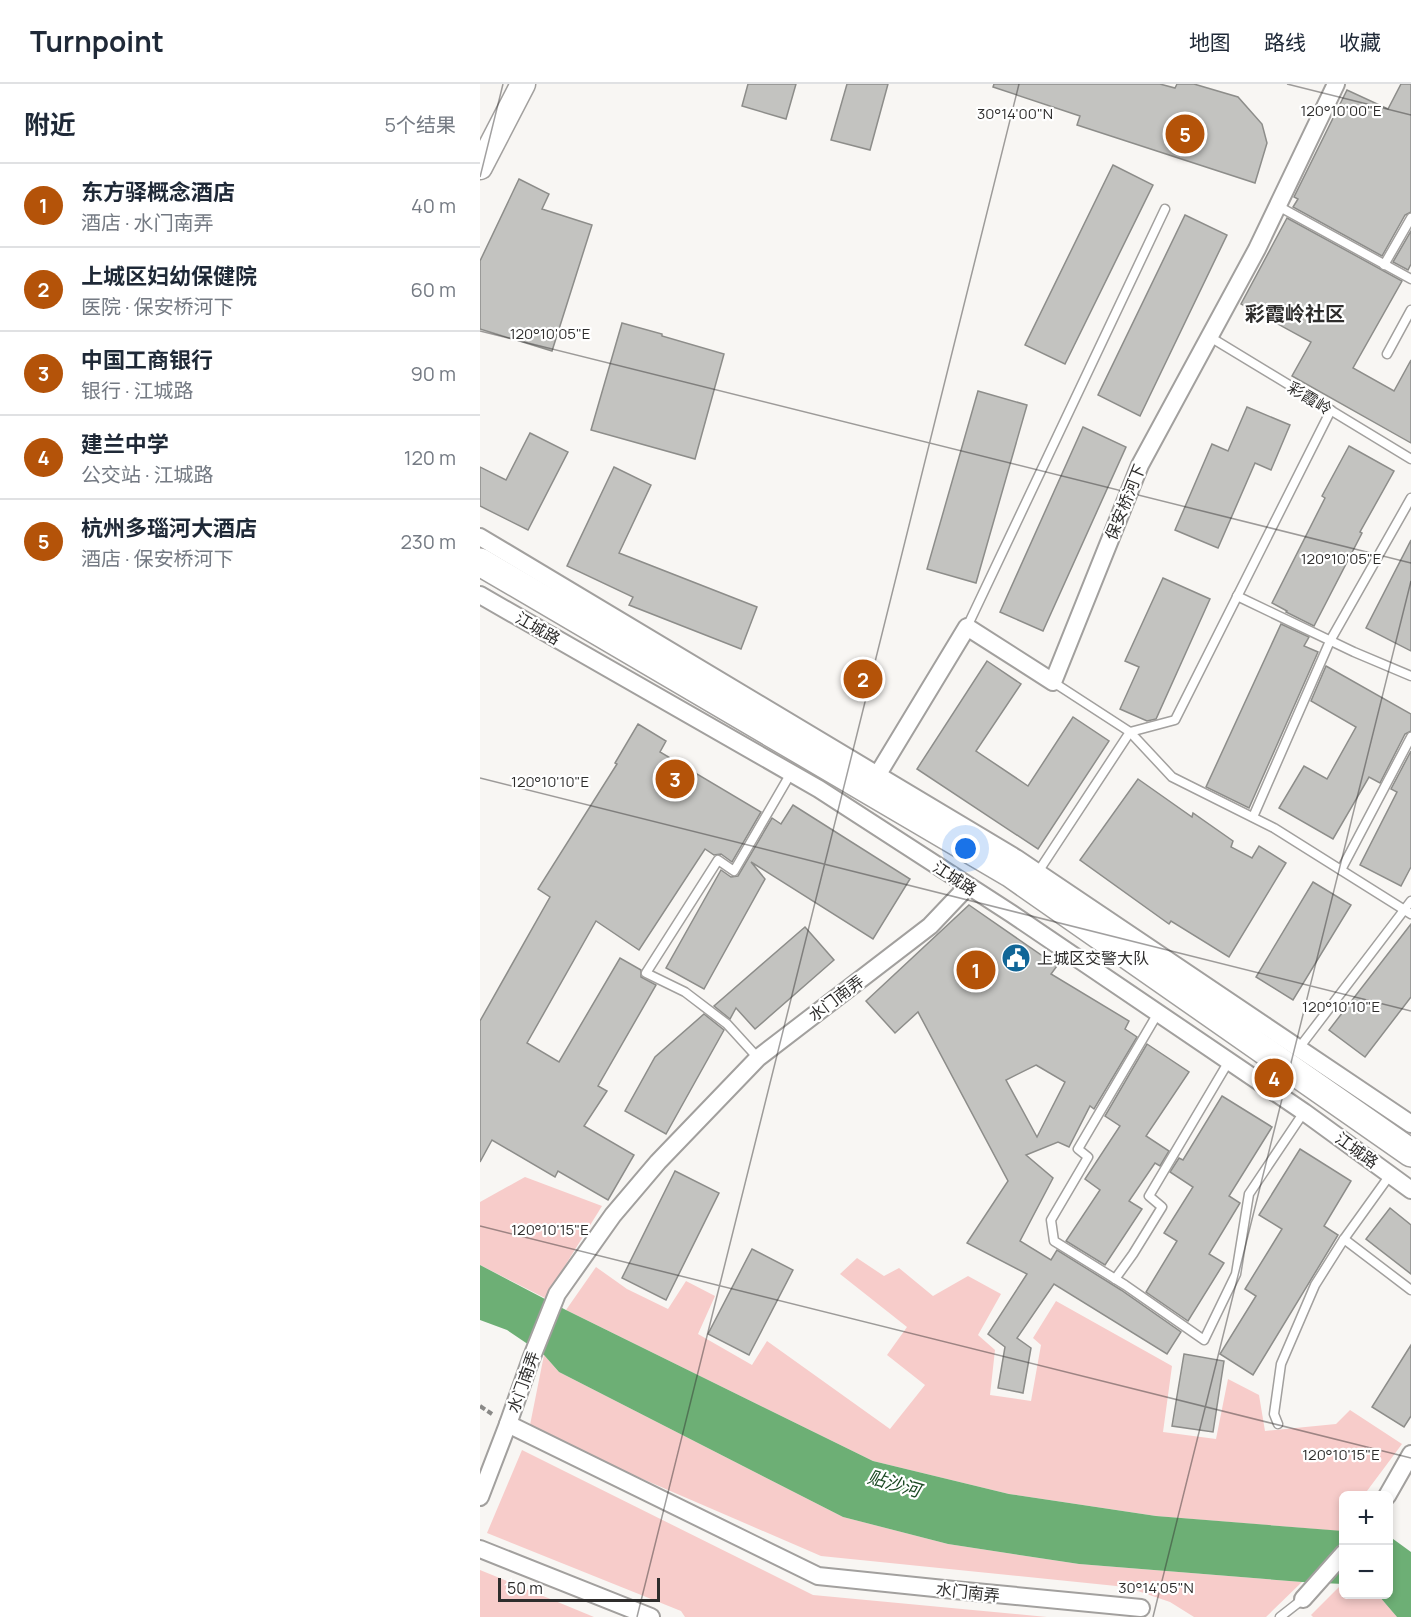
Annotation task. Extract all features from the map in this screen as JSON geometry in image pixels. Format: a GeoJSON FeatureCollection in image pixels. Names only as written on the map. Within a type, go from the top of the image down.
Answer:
{"type":"FeatureCollection","features":[{"type":"Feature","properties":{"kind":"main road","name":"江城路"},"geometry":{"type":"LineString","coordinates":[[480,562],[1010,873],[1411,1153]]}},
{"type":"Feature","properties":{"kind":"street"},"geometry":{"type":"LineString","coordinates":[[480,167],[522,84]]}},
{"type":"Feature","properties":{"kind":"street","name":"保安桥河下"},"geometry":{"type":"LineString","coordinates":[[1053,682],[1140,465],[1257,249],[1336,84]]}},
{"type":"Feature","properties":{"kind":"street"},"geometry":{"type":"LineString","coordinates":[[480,537],[1038,872],[1411,1124]]}},
{"type":"Feature","properties":{"kind":"street","name":"江城路"},"geometry":{"type":"LineString","coordinates":[[480,595],[819,789],[1158,1013],[1304,1112],[1411,1190]]}},
{"type":"Feature","properties":{"kind":"street"},"geometry":{"type":"LineString","coordinates":[[878,774],[967,627],[1053,682]]}},
{"type":"Feature","properties":{"kind":"street","name":"水门南弄"},"geometry":{"type":"LineString","coordinates":[[968,886],[930,926],[758,1058],[658,1162],[613,1215],[557,1294],[508,1424],[818,1576],[1141,1608]]}},
{"type":"Feature","properties":{"kind":"street"},"geometry":{"type":"LineString","coordinates":[[480,1497],[508,1424]]}},
{"type":"Feature","properties":{"kind":"street"},"geometry":{"type":"LineString","coordinates":[[1390,1491],[1411,1454]]}},
{"type":"Feature","properties":{"kind":"street"},"geometry":{"type":"LineString","coordinates":[[480,1549],[651,1617]]}},
{"type":"Feature","properties":{"kind":"street"},"geometry":{"type":"LineString","coordinates":[[1303,1599],[1339,1559]]}},
{"type":"Feature","properties":{"kind":"lane"},"geometry":{"type":"LineString","coordinates":[[1278,206],[1411,279]]}},
{"type":"Feature","properties":{"kind":"lane"},"geometry":{"type":"LineString","coordinates":[[967,627],[1165,209]]}},
{"type":"Feature","properties":{"kind":"lane"},"geometry":{"type":"LineString","coordinates":[[1384,265],[1411,218]]}},
{"type":"Feature","properties":{"kind":"lane"},"geometry":{"type":"LineString","coordinates":[[1387,354],[1411,310]]}},
{"type":"Feature","properties":{"kind":"lane","name":"彩霞岭"},"geometry":{"type":"LineString","coordinates":[[1209,337],[1411,459]]}},
{"type":"Feature","properties":{"kind":"lane"},"geometry":{"type":"LineString","coordinates":[[1038,872],[1130,732],[1175,720],[1331,410]]}},
{"type":"Feature","properties":{"kind":"lane"},"geometry":{"type":"LineString","coordinates":[[1253,818],[1330,641],[1411,498]]}},
{"type":"Feature","properties":{"kind":"lane"},"geometry":{"type":"LineString","coordinates":[[1237,596],[1330,641],[1411,676]]}},
{"type":"Feature","properties":{"kind":"lane"},"geometry":{"type":"LineString","coordinates":[[1053,682],[1130,732],[1172,777],[1274,828],[1408,912]]}},
{"type":"Feature","properties":{"kind":"lane"},"geometry":{"type":"LineString","coordinates":[[1341,870],[1411,737]]}},
{"type":"Feature","properties":{"kind":"lane"},"geometry":{"type":"LineString","coordinates":[[758,1058],[727,1024],[685,992],[646,973],[718,860],[734,871],[791,773]]}},
{"type":"Feature","properties":{"kind":"lane"},"geometry":{"type":"LineString","coordinates":[[1299,1048],[1408,912],[1411,901]]}},
{"type":"Feature","properties":{"kind":"lane"},"geometry":{"type":"LineString","coordinates":[[1158,1013],[1078,1149],[1088,1158],[1051,1220],[1054,1241],[1115,1279],[1204,1340],[1236,1274],[1249,1194],[1304,1112]]}},
{"type":"Feature","properties":{"kind":"lane"},"geometry":{"type":"LineString","coordinates":[[1115,1279],[1162,1207],[1149,1196],[1229,1062]]}},
{"type":"Feature","properties":{"kind":"lane"},"geometry":{"type":"LineString","coordinates":[[1278,1424],[1274,1414],[1281,1364],[1315,1285],[1344,1239],[1390,1175]]}},
{"type":"Feature","properties":{"kind":"lane"},"geometry":{"type":"LineString","coordinates":[[1344,1239],[1411,1290]]}},
{"type":"Feature","properties":{"kind":"lane"},"geometry":{"type":"LineString","coordinates":[[1280,1617],[1303,1599]]}},
{"type":"Feature","properties":{"kind":"shaded area"},"geometry":{"type":"Polygon","coordinates":[[[525,1177],[602,1206],[545,1298],[480,1265],[480,1202],[525,1177]]]}},
{"type":"Feature","properties":{"kind":"shaded area"},"geometry":{"type":"Polygon","coordinates":[[[857,1258],[884,1276],[899,1268],[933,1296],[968,1276],[1001,1294],[978,1335],[995,1350],[990,1395],[1031,1401],[1041,1345],[1033,1338],[1056,1301],[1172,1366],[1163,1432],[1216,1439],[1228,1379],[1259,1395],[1265,1431],[1336,1424],[1350,1410],[1402,1444],[1367,1491],[1339,1491],[1339,1531],[1156,1516],[1009,1494],[873,1461],[566,1310],[596,1267],[627,1289],[668,1309],[686,1281],[715,1296],[698,1334],[752,1365],[767,1341],[890,1429],[925,1385],[887,1355],[907,1327],[840,1274],[857,1258]]]}},
{"type":"Feature","properties":{"kind":"shaded area"},"geometry":{"type":"Polygon","coordinates":[[[544,1355],[559,1372],[843,1517],[948,1544],[1079,1564],[1302,1582],[1266,1617],[1194,1617],[1170,1602],[1126,1587],[821,1556],[529,1430],[544,1355]]]}},
{"type":"Feature","properties":{"kind":"shaded area"},"geometry":{"type":"Polygon","coordinates":[[[522,1450],[813,1595],[1047,1617],[685,1617],[681,1611],[487,1533],[522,1450]]]}},
{"type":"Feature","properties":{"kind":"shaded area"},"geometry":{"type":"Polygon","coordinates":[[[480,1570],[594,1617],[480,1617],[480,1570]]]}},
{"type":"Feature","properties":{"kind":"shaded area"},"geometry":{"type":"Polygon","coordinates":[[[1339,1587],[1339,1599],[1382,1599],[1397,1617],[1313,1617],[1311,1615],[1339,1587]]]}},
{"type":"Feature","properties":{"kind":"water","name":"贴沙河"},"geometry":{"type":"Polygon","coordinates":[[[480,1265],[566,1310],[873,1461],[1009,1494],[1156,1516],[1339,1531],[1339,1584],[1079,1564],[948,1544],[843,1517],[559,1372],[544,1355],[507,1330],[480,1320],[480,1265]]]}},
{"type":"Feature","properties":{"kind":"water"},"geometry":{"type":"Polygon","coordinates":[[[1393,1539],[1411,1552],[1411,1617],[1397,1617],[1382,1599],[1393,1599],[1393,1539]]]}},
{"type":"Feature","properties":{"kind":"building"},"geometry":{"type":"Polygon","coordinates":[[[748,84],[796,84],[786,119],[742,106],[748,84]]]}},
{"type":"Feature","properties":{"kind":"building"},"geometry":{"type":"Polygon","coordinates":[[[847,84],[888,84],[870,150],[831,140],[847,84]]]}},
{"type":"Feature","properties":{"kind":"building"},"geometry":{"type":"Polygon","coordinates":[[[994,84],[1160,84],[1175,88],[1177,84],[1194,84],[1238,97],[1262,124],[1267,143],[1255,183],[1077,125],[1080,116],[993,87],[994,84]]]}},
{"type":"Feature","properties":{"kind":"building"},"geometry":{"type":"Polygon","coordinates":[[[1401,84],[1411,84],[1411,212],[1405,215],[1382,256],[1293,207],[1298,199],[1294,197],[1347,90],[1388,109],[1401,84]]]}},
{"type":"Feature","properties":{"kind":"building"},"geometry":{"type":"Polygon","coordinates":[[[1113,165],[1153,185],[1065,364],[1025,345],[1113,165]]]}},
{"type":"Feature","properties":{"kind":"building"},"geometry":{"type":"Polygon","coordinates":[[[519,179],[549,194],[542,209],[592,225],[552,351],[480,329],[480,261],[519,179]]]}},
{"type":"Feature","properties":{"kind":"building"},"geometry":{"type":"Polygon","coordinates":[[[1185,215],[1227,235],[1140,416],[1098,395],[1185,215]]]}},
{"type":"Feature","properties":{"kind":"building"},"geometry":{"type":"Polygon","coordinates":[[[1287,218],[1402,281],[1353,368],[1394,391],[1411,360],[1411,443],[1292,376],[1311,342],[1241,304],[1287,218]]]}},
{"type":"Feature","properties":{"kind":"building"},"geometry":{"type":"Polygon","coordinates":[[[1411,231],[1411,264],[1408,270],[1393,262],[1411,231]]]}},
{"type":"Feature","properties":{"kind":"building"},"geometry":{"type":"Polygon","coordinates":[[[622,323],[724,354],[695,459],[591,430],[622,323]]]}},
{"type":"Feature","properties":{"kind":"building"},"geometry":{"type":"Polygon","coordinates":[[[978,391],[1027,405],[976,583],[927,569],[978,391]]]}},
{"type":"Feature","properties":{"kind":"building"},"geometry":{"type":"Polygon","coordinates":[[[1247,407],[1290,425],[1271,470],[1255,463],[1218,548],[1175,530],[1212,444],[1228,451],[1247,407]]]}},
{"type":"Feature","properties":{"kind":"building"},"geometry":{"type":"Polygon","coordinates":[[[1083,427],[1126,447],[1043,631],[1000,612],[1083,427]]]}},
{"type":"Feature","properties":{"kind":"building"},"geometry":{"type":"Polygon","coordinates":[[[530,433],[568,452],[528,530],[480,506],[480,467],[506,480],[530,433]]]}},
{"type":"Feature","properties":{"kind":"building"},"geometry":{"type":"Polygon","coordinates":[[[1349,446],[1394,471],[1360,532],[1362,533],[1314,626],[1272,603],[1325,498],[1322,496],[1349,446]]]}},
{"type":"Feature","properties":{"kind":"building"},"geometry":{"type":"Polygon","coordinates":[[[614,467],[651,485],[619,553],[757,607],[741,649],[629,605],[633,597],[567,566],[614,467]]]}},
{"type":"Feature","properties":{"kind":"building"},"geometry":{"type":"Polygon","coordinates":[[[1411,540],[1411,651],[1366,628],[1411,540]]]}},
{"type":"Feature","properties":{"kind":"building"},"geometry":{"type":"Polygon","coordinates":[[[1163,578],[1210,599],[1156,719],[1147,721],[1120,709],[1139,667],[1125,661],[1163,578]]]}},
{"type":"Feature","properties":{"kind":"building"},"geometry":{"type":"Polygon","coordinates":[[[1281,624],[1309,637],[1304,646],[1318,652],[1249,808],[1206,787],[1281,624]]]}},
{"type":"Feature","properties":{"kind":"building"},"geometry":{"type":"Polygon","coordinates":[[[987,661],[1021,684],[976,751],[1028,786],[1073,717],[1109,741],[1038,849],[917,769],[987,661]]]}},
{"type":"Feature","properties":{"kind":"building"},"geometry":{"type":"Polygon","coordinates":[[[1326,666],[1411,714],[1411,731],[1405,734],[1380,783],[1369,777],[1333,839],[1279,808],[1304,766],[1327,779],[1356,727],[1311,701],[1326,666]]]}},
{"type":"Feature","properties":{"kind":"building"},"geometry":{"type":"Polygon","coordinates":[[[638,724],[666,741],[660,752],[761,812],[732,862],[721,854],[714,855],[705,849],[639,950],[596,921],[527,1043],[559,1062],[620,958],[641,970],[641,977],[656,985],[598,1086],[607,1091],[584,1126],[634,1155],[608,1200],[558,1171],[555,1177],[492,1140],[480,1162],[480,1021],[550,897],[538,889],[617,764],[615,763],[638,724]]]}},
{"type":"Feature","properties":{"kind":"building"},"geometry":{"type":"Polygon","coordinates":[[[1411,751],[1411,867],[1401,886],[1360,865],[1397,792],[1391,789],[1411,751]]]}},
{"type":"Feature","properties":{"kind":"building"},"geometry":{"type":"Polygon","coordinates":[[[1138,779],[1192,817],[1193,813],[1233,841],[1231,847],[1252,858],[1259,846],[1286,863],[1229,957],[1171,921],[1169,924],[1080,860],[1138,779]]]}},
{"type":"Feature","properties":{"kind":"building"},"geometry":{"type":"Polygon","coordinates":[[[793,805],[910,879],[873,939],[751,862],[765,879],[704,989],[666,968],[721,870],[731,877],[738,876],[772,818],[781,824],[793,805]]]}},
{"type":"Feature","properties":{"kind":"building"},"geometry":{"type":"Polygon","coordinates":[[[1313,882],[1351,905],[1293,1000],[1256,977],[1313,882]]]}},
{"type":"Feature","properties":{"kind":"building"},"geometry":{"type":"Polygon","coordinates":[[[969,905],[1057,966],[1051,974],[1129,1021],[1125,1029],[1137,1037],[1094,1109],[1090,1106],[1069,1147],[1058,1142],[1026,1155],[1053,1178],[1020,1241],[1051,1260],[1057,1250],[1121,1290],[1181,1332],[1167,1354],[1054,1284],[1017,1338],[1031,1348],[1023,1393],[998,1388],[1005,1347],[988,1334],[1027,1274],[967,1243],[1008,1181],[918,1012],[895,1033],[866,1001],[969,905]],[[1036,1065],[1006,1080],[1037,1137],[1065,1082],[1036,1065]]]}},
{"type":"Feature","properties":{"kind":"building"},"geometry":{"type":"Polygon","coordinates":[[[1411,924],[1411,997],[1365,1057],[1329,1030],[1411,924]]]}},
{"type":"Feature","properties":{"kind":"building"},"geometry":{"type":"Polygon","coordinates":[[[805,927],[834,960],[755,1029],[736,1008],[730,1019],[714,1006],[805,927]]]}},
{"type":"Feature","properties":{"kind":"building"},"geometry":{"type":"Polygon","coordinates":[[[704,1014],[724,1030],[666,1134],[625,1111],[655,1057],[704,1014]]]}},
{"type":"Feature","properties":{"kind":"building"},"geometry":{"type":"Polygon","coordinates":[[[1147,1044],[1189,1072],[1146,1136],[1169,1151],[1160,1166],[1155,1163],[1129,1201],[1142,1209],[1105,1265],[1066,1241],[1100,1190],[1085,1179],[1120,1126],[1105,1116],[1147,1044]]]}},
{"type":"Feature","properties":{"kind":"building"},"geometry":{"type":"Polygon","coordinates":[[[1222,1096],[1272,1127],[1229,1196],[1240,1203],[1209,1254],[1224,1263],[1188,1321],[1146,1292],[1177,1241],[1164,1233],[1193,1187],[1170,1172],[1179,1158],[1183,1160],[1222,1096]]]}},
{"type":"Feature","properties":{"kind":"building"},"geometry":{"type":"Polygon","coordinates":[[[1300,1149],[1351,1181],[1324,1226],[1338,1235],[1253,1375],[1220,1354],[1256,1296],[1245,1289],[1282,1229],[1259,1215],[1300,1149]]]}},
{"type":"Feature","properties":{"kind":"building"},"geometry":{"type":"Polygon","coordinates":[[[675,1171],[719,1193],[666,1300],[622,1278],[675,1171]]]}},
{"type":"Feature","properties":{"kind":"building"},"geometry":{"type":"Polygon","coordinates":[[[1390,1208],[1411,1225],[1411,1274],[1366,1239],[1390,1208]]]}},
{"type":"Feature","properties":{"kind":"building"},"geometry":{"type":"Polygon","coordinates":[[[752,1249],[793,1270],[749,1355],[708,1334],[752,1249]]]}},
{"type":"Feature","properties":{"kind":"building"},"geometry":{"type":"Polygon","coordinates":[[[1411,1345],[1411,1416],[1404,1427],[1372,1407],[1411,1345]]]}},
{"type":"Feature","properties":{"kind":"building"},"geometry":{"type":"Polygon","coordinates":[[[1184,1354],[1224,1361],[1213,1432],[1172,1426],[1184,1354]]]}},
{"type":"Feature","properties":{"kind":"place","name":"杭州多瑙河大酒店"},"geometry":{"type":"Point","coordinates":[1185,134]}},
{"type":"Feature","properties":{"kind":"place","name":"上城区妇幼保健院"},"geometry":{"type":"Point","coordinates":[863,679]}},
{"type":"Feature","properties":{"kind":"place","name":"中国工商银行"},"geometry":{"type":"Point","coordinates":[675,779]}},
{"type":"Feature","properties":{"kind":"place","name":"上城区交警大队"},"geometry":{"type":"Point","coordinates":[1016,958]}},
{"type":"Feature","properties":{"kind":"place","name":"东方驿概念酒店"},"geometry":{"type":"Point","coordinates":[976,970]}},
{"type":"Feature","properties":{"kind":"place","name":"建兰中学"},"geometry":{"type":"Point","coordinates":[1274,1078]}},
{"type":"Feature","properties":{"kind":"district","name":"彩霞岭社区"},"geometry":{"type":"Point","coordinates":[1295,314]}}]}
